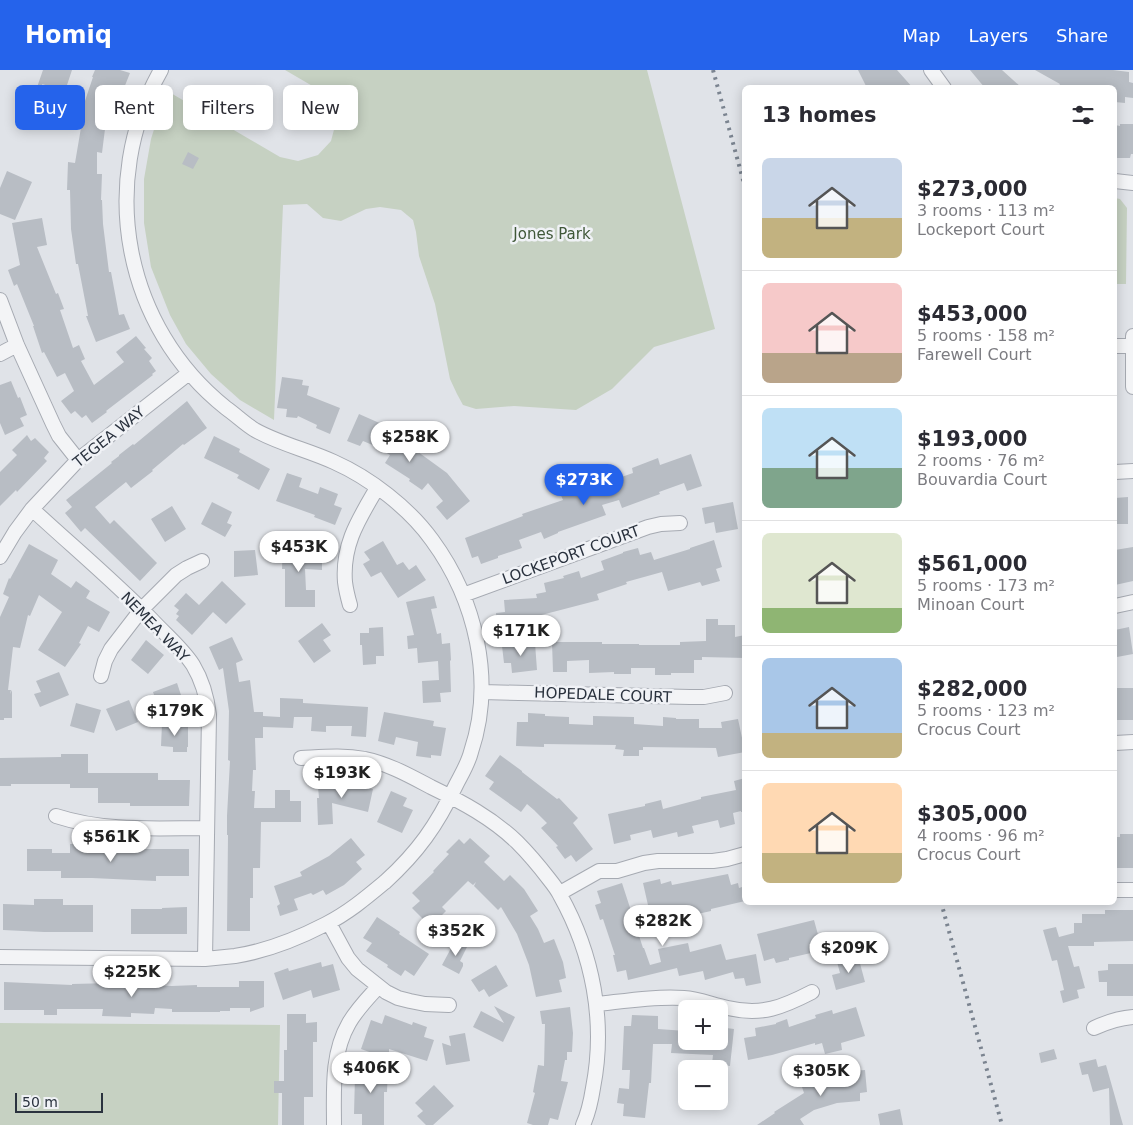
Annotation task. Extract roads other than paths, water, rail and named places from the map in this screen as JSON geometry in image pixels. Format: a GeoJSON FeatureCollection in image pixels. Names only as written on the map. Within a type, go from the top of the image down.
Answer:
{"type":"FeatureCollection","features":[{"type":"Feature","properties":{"kind":"street"},"geometry":{"type":"LineString","coordinates":[[0,956],[205,959],[234,956],[268,948],[301,936],[329,923],[351,908],[372,893],[409,859],[428,836],[443,813],[470,756],[475,741],[482,692],[476,638],[463,595],[444,558],[430,537],[414,518],[395,501],[355,473],[333,461],[280,442],[255,429],[216,400],[189,373],[159,329],[143,294],[133,260],[126,211],[128,169],[133,142],[145,102],[161,70]]}},
{"type":"Feature","properties":{"kind":"street"},"geometry":{"type":"LineString","coordinates":[[931,70],[942,85]]}},
{"type":"Feature","properties":{"kind":"street"},"geometry":{"type":"LineString","coordinates":[[1117,182],[1133,183]]}},
{"type":"Feature","properties":{"kind":"street"},"geometry":{"type":"LineString","coordinates":[[0,300],[17,345],[59,436],[78,460]]}},
{"type":"Feature","properties":{"kind":"street"},"geometry":{"type":"LineString","coordinates":[[1133,336],[1133,387]]}},
{"type":"Feature","properties":{"kind":"street"},"geometry":{"type":"LineString","coordinates":[[0,354],[17,345]]}},
{"type":"Feature","properties":{"kind":"street"},"geometry":{"type":"LineString","coordinates":[[1117,346],[1132,346]]}},
{"type":"Feature","properties":{"kind":"street","name":"TEGEA WAY"},"geometry":{"type":"LineString","coordinates":[[0,557],[32,509],[78,460],[189,373]]}},
{"type":"Feature","properties":{"kind":"street"},"geometry":{"type":"LineString","coordinates":[[1117,472],[1133,471]]}},
{"type":"Feature","properties":{"kind":"street"},"geometry":{"type":"LineString","coordinates":[[350,605],[344,571],[348,546],[357,521],[377,488]]}},
{"type":"Feature","properties":{"kind":"street","name":"NEMEA WAY"},"geometry":{"type":"LineString","coordinates":[[32,509],[141,610],[186,656],[204,690],[208,702],[209,715],[205,959]]}},
{"type":"Feature","properties":{"kind":"street","name":"LOCKEPORT COURT"},"geometry":{"type":"LineString","coordinates":[[463,595],[648,527],[680,523]]}},
{"type":"Feature","properties":{"kind":"street"},"geometry":{"type":"LineString","coordinates":[[100,676],[111,649],[141,610],[176,575],[202,561]]}},
{"type":"Feature","properties":{"kind":"street"},"geometry":{"type":"LineString","coordinates":[[1117,606],[1133,602]]}},
{"type":"Feature","properties":{"kind":"street","name":"HOPEDALE COURT"},"geometry":{"type":"LineString","coordinates":[[482,692],[690,698],[725,693]]}},
{"type":"Feature","properties":{"kind":"street"},"geometry":{"type":"LineString","coordinates":[[1117,743],[1133,742]]}},
{"type":"Feature","properties":{"kind":"street"},"geometry":{"type":"LineString","coordinates":[[301,758],[340,756],[380,763],[451,796],[469,806],[516,841],[560,893],[583,945],[591,971],[596,1004],[598,1049],[596,1074],[587,1123]]}},
{"type":"Feature","properties":{"kind":"street"},"geometry":{"type":"LineString","coordinates":[[56,816],[85,824],[115,828],[207,828]]}},
{"type":"Feature","properties":{"kind":"street"},"geometry":{"type":"LineString","coordinates":[[560,893],[599,871],[617,871],[658,861],[713,861],[742,855]]}},
{"type":"Feature","properties":{"kind":"street"},"geometry":{"type":"LineString","coordinates":[[1117,890],[1133,890]]}},
{"type":"Feature","properties":{"kind":"street"},"geometry":{"type":"LineString","coordinates":[[329,923],[348,958],[357,969],[378,987],[398,998],[425,1004],[449,1005]]}},
{"type":"Feature","properties":{"kind":"street"},"geometry":{"type":"LineString","coordinates":[[334,1125],[335,1076],[338,1048],[349,1023],[378,987]]}},
{"type":"Feature","properties":{"kind":"street"},"geometry":{"type":"LineString","coordinates":[[596,1004],[674,997],[701,1000],[728,1008],[753,1011],[779,1007],[812,992]]}},
{"type":"Feature","properties":{"kind":"street"},"geometry":{"type":"LineString","coordinates":[[1094,1028],[1122,1018],[1133,1017]]}},
{"type":"Feature","properties":{"kind":"railway"},"geometry":{"type":"LineString","coordinates":[[713,70],[742,176]]}},
{"type":"Feature","properties":{"kind":"railway"},"geometry":{"type":"LineString","coordinates":[[942,905],[1002,1125]]}},
{"type":"Feature","properties":{"kind":"park label","name":"Jones Park"},"geometry":{"type":"Point","coordinates":[552,234]}}]}
